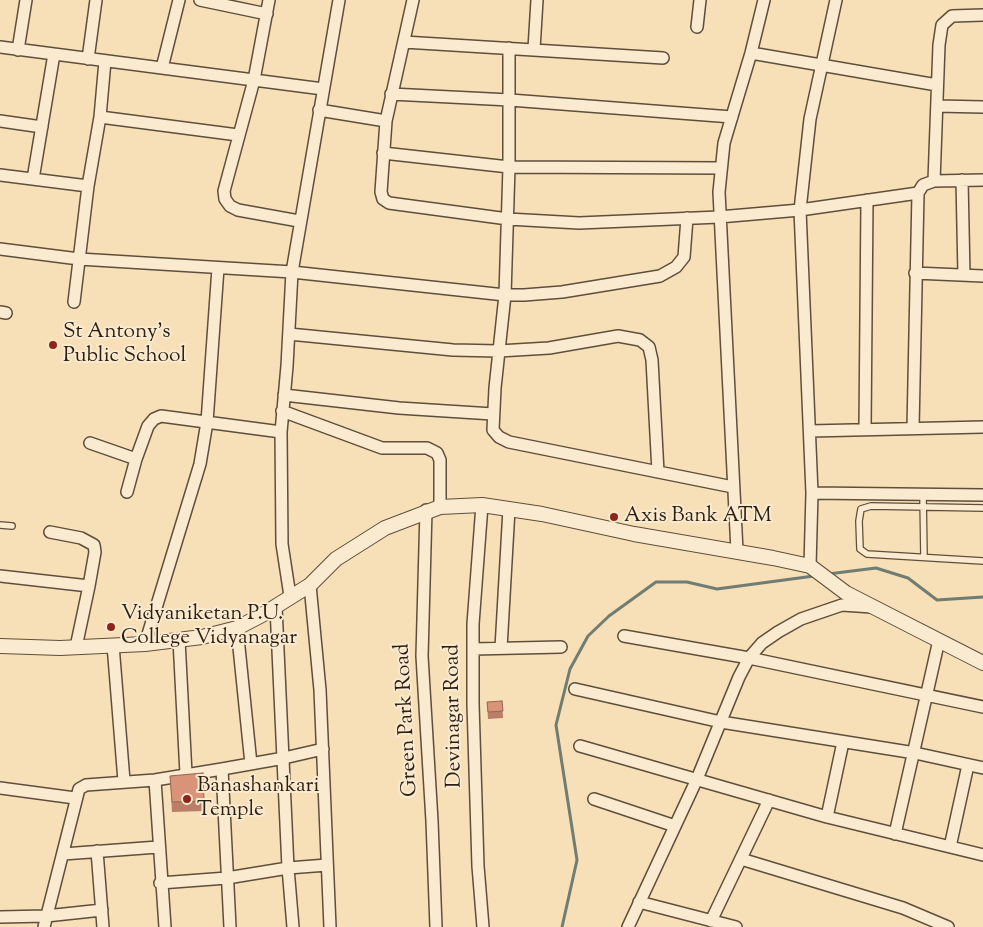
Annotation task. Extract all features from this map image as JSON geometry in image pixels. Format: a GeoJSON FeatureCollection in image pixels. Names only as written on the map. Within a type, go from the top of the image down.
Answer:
{"type":"FeatureCollection","features":[{"type":"Feature","properties":{"kind":"street"},"geometry":{"type":"LineString","coordinates":[[18,50],[26,0]]}},
{"type":"Feature","properties":{"kind":"street"},"geometry":{"type":"LineString","coordinates":[[88,59],[96,0]]}},
{"type":"Feature","properties":{"kind":"street"},"geometry":{"type":"LineString","coordinates":[[162,68],[179,0]]}},
{"type":"Feature","properties":{"kind":"street"},"geometry":{"type":"LineString","coordinates":[[200,0],[267,14]]}},
{"type":"Feature","properties":{"kind":"street"},"geometry":{"type":"LineString","coordinates":[[269,0],[254,80],[224,191],[225,199],[230,206],[238,210],[299,221]]}},
{"type":"Feature","properties":{"kind":"street"},"geometry":{"type":"LineString","coordinates":[[290,596],[282,544],[280,432],[289,334],[292,272],[318,110],[339,0]]}},
{"type":"Feature","properties":{"kind":"street"},"geometry":{"type":"LineString","coordinates":[[413,0],[386,121],[381,192],[383,199],[389,202],[508,219],[578,223],[719,217],[800,210],[918,193]]}},
{"type":"Feature","properties":{"kind":"street"},"geometry":{"type":"LineString","coordinates":[[534,49],[537,0]]}},
{"type":"Feature","properties":{"kind":"street"},"geometry":{"type":"LineString","coordinates":[[697,27],[700,0]]}},
{"type":"Feature","properties":{"kind":"street"},"geometry":{"type":"LineString","coordinates":[[737,551],[719,217],[721,168],[724,143],[751,53],[764,0]]}},
{"type":"Feature","properties":{"kind":"street"},"geometry":{"type":"LineString","coordinates":[[813,569],[810,431],[800,210],[802,178],[810,119],[836,0]]}},
{"type":"Feature","properties":{"kind":"street"},"geometry":{"type":"LineString","coordinates":[[934,181],[939,45],[942,25],[952,16],[983,15]]}},
{"type":"Feature","properties":{"kind":"street"},"geometry":{"type":"LineString","coordinates":[[404,42],[663,58]]}},
{"type":"Feature","properties":{"kind":"street"},"geometry":{"type":"LineString","coordinates":[[0,47],[323,89]]}},
{"type":"Feature","properties":{"kind":"street"},"geometry":{"type":"LineString","coordinates":[[509,48],[509,167],[505,295],[498,351],[493,430],[499,437],[509,442],[733,486]]}},
{"type":"Feature","properties":{"kind":"street"},"geometry":{"type":"LineString","coordinates":[[751,53],[937,85]]}},
{"type":"Feature","properties":{"kind":"street"},"geometry":{"type":"LineString","coordinates":[[33,179],[54,54]]}},
{"type":"Feature","properties":{"kind":"street"},"geometry":{"type":"LineString","coordinates":[[74,302],[88,186],[100,117],[105,61]]}},
{"type":"Feature","properties":{"kind":"street"},"geometry":{"type":"LineString","coordinates":[[391,94],[510,100],[732,117]]}},
{"type":"Feature","properties":{"kind":"street"},"geometry":{"type":"LineString","coordinates":[[936,106],[983,106]]}},
{"type":"Feature","properties":{"kind":"street"},"geometry":{"type":"LineString","coordinates":[[318,110],[386,121]]}},
{"type":"Feature","properties":{"kind":"street"},"geometry":{"type":"LineString","coordinates":[[100,117],[238,135]]}},
{"type":"Feature","properties":{"kind":"street"},"geometry":{"type":"LineString","coordinates":[[0,121],[42,127]]}},
{"type":"Feature","properties":{"kind":"street"},"geometry":{"type":"LineString","coordinates":[[383,153],[509,167],[721,168]]}},
{"type":"Feature","properties":{"kind":"street"},"geometry":{"type":"LineString","coordinates":[[0,175],[88,186]]}},
{"type":"Feature","properties":{"kind":"street"},"geometry":{"type":"LineString","coordinates":[[962,180],[964,275]]}},
{"type":"Feature","properties":{"kind":"street"},"geometry":{"type":"LineString","coordinates":[[914,428],[915,273],[918,193],[922,185],[934,181],[983,180]]}},
{"type":"Feature","properties":{"kind":"street"},"geometry":{"type":"LineString","coordinates":[[865,429],[867,200]]}},
{"type":"Feature","properties":{"kind":"street"},"geometry":{"type":"LineString","coordinates":[[0,249],[78,258],[292,272],[505,295],[562,292],[660,276],[676,267],[684,257],[687,218]]}},
{"type":"Feature","properties":{"kind":"street"},"geometry":{"type":"LineString","coordinates":[[145,644],[191,497],[207,422],[218,268]]}},
{"type":"Feature","properties":{"kind":"street"},"geometry":{"type":"LineString","coordinates":[[915,273],[983,276]]}},
{"type":"Feature","properties":{"kind":"street"},"geometry":{"type":"LineString","coordinates":[[289,334],[453,350],[498,351],[548,348],[618,336],[628,336],[640,340],[649,347],[652,360],[658,472]]}},
{"type":"Feature","properties":{"kind":"street"},"geometry":{"type":"LineString","coordinates":[[284,395],[399,408],[493,414]]}},
{"type":"Feature","properties":{"kind":"street","name":"Green Park Road"},"geometry":{"type":"LineString","coordinates":[[282,411],[382,448],[427,448],[437,453],[440,460],[433,508],[422,656],[436,927]]}},
{"type":"Feature","properties":{"kind":"street"},"geometry":{"type":"LineString","coordinates":[[127,492],[136,459],[154,419],[161,416],[280,432]]}},
{"type":"Feature","properties":{"kind":"street"},"geometry":{"type":"LineString","coordinates":[[810,431],[983,427]]}},
{"type":"Feature","properties":{"kind":"street"},"geometry":{"type":"LineString","coordinates":[[90,443],[136,459]]}},
{"type":"Feature","properties":{"kind":"street"},"geometry":{"type":"LineString","coordinates":[[812,493],[923,501],[983,495]]}},
{"type":"Feature","properties":{"kind":"street"},"geometry":{"type":"LineString","coordinates":[[0,646],[76,647],[145,644],[202,637],[237,628],[276,607],[290,596],[310,585],[336,559],[385,528],[433,508],[482,505],[672,541],[737,551],[813,569],[846,593],[983,663]]}},
{"type":"Feature","properties":{"kind":"street","name":"Devinagar Road"},"geometry":{"type":"LineString","coordinates":[[482,505],[473,649],[475,795],[483,927]]}},
{"type":"Feature","properties":{"kind":"street"},"geometry":{"type":"LineString","coordinates":[[501,648],[509,509]]}},
{"type":"Feature","properties":{"kind":"street"},"geometry":{"type":"LineString","coordinates":[[50,532],[81,538],[94,545],[95,552],[76,647]]}},
{"type":"Feature","properties":{"kind":"street"},"geometry":{"type":"LineString","coordinates":[[0,576],[89,586]]}},
{"type":"Feature","properties":{"kind":"street"},"geometry":{"type":"LineString","coordinates":[[310,585],[320,690],[330,927]]}},
{"type":"Feature","properties":{"kind":"street"},"geometry":{"type":"LineString","coordinates":[[628,927],[697,779],[739,677],[749,658],[762,643],[801,619],[842,605],[874,607]]}},
{"type":"Feature","properties":{"kind":"street"},"geometry":{"type":"LineString","coordinates":[[276,607],[288,868],[293,927]]}},
{"type":"Feature","properties":{"kind":"street"},"geometry":{"type":"LineString","coordinates":[[237,628],[251,764]]}},
{"type":"Feature","properties":{"kind":"street"},"geometry":{"type":"LineString","coordinates":[[624,636],[749,658],[983,707]]}},
{"type":"Feature","properties":{"kind":"street"},"geometry":{"type":"LineString","coordinates":[[179,640],[186,774]]}},
{"type":"Feature","properties":{"kind":"street"},"geometry":{"type":"LineString","coordinates":[[895,834],[939,640]]}},
{"type":"Feature","properties":{"kind":"street"},"geometry":{"type":"LineString","coordinates":[[112,645],[124,781]]}},
{"type":"Feature","properties":{"kind":"street"},"geometry":{"type":"LineString","coordinates":[[473,649],[561,646]]}},
{"type":"Feature","properties":{"kind":"street"},"geometry":{"type":"LineString","coordinates":[[575,688],[721,722],[914,753],[983,768]]}},
{"type":"Feature","properties":{"kind":"street"},"geometry":{"type":"LineString","coordinates":[[827,817],[843,742]]}},
{"type":"Feature","properties":{"kind":"street"},"geometry":{"type":"LineString","coordinates":[[580,746],[827,817],[983,856]]}},
{"type":"Feature","properties":{"kind":"street"},"geometry":{"type":"LineString","coordinates":[[45,921],[63,854],[75,798],[79,789],[86,784],[155,780],[284,758],[323,748]]}},
{"type":"Feature","properties":{"kind":"street"},"geometry":{"type":"LineString","coordinates":[[950,847],[968,765]]}},
{"type":"Feature","properties":{"kind":"street"},"geometry":{"type":"LineString","coordinates":[[222,769],[230,927]]}},
{"type":"Feature","properties":{"kind":"street"},"geometry":{"type":"LineString","coordinates":[[155,780],[160,883],[165,927]]}},
{"type":"Feature","properties":{"kind":"street"},"geometry":{"type":"LineString","coordinates":[[0,788],[75,798]]}},
{"type":"Feature","properties":{"kind":"street"},"geometry":{"type":"LineString","coordinates":[[594,799],[675,826]]}},
{"type":"Feature","properties":{"kind":"street"},"geometry":{"type":"LineString","coordinates":[[711,921],[769,800]]}},
{"type":"Feature","properties":{"kind":"street"},"geometry":{"type":"LineString","coordinates":[[63,854],[158,847]]}},
{"type":"Feature","properties":{"kind":"street"},"geometry":{"type":"LineString","coordinates":[[97,851],[103,927]]}},
{"type":"Feature","properties":{"kind":"street"},"geometry":{"type":"LineString","coordinates":[[741,858],[903,908],[948,927]]}},
{"type":"Feature","properties":{"kind":"street"},"geometry":{"type":"LineString","coordinates":[[160,883],[227,878],[288,868],[327,865]]}},
{"type":"Feature","properties":{"kind":"street"},"geometry":{"type":"LineString","coordinates":[[639,902],[736,927]]}},
{"type":"Feature","properties":{"kind":"street"},"geometry":{"type":"LineString","coordinates":[[0,917],[45,921],[102,910]]}},
{"type":"Feature","properties":{"kind":"lane"},"geometry":{"type":"LineString","coordinates":[[923,501],[924,557]]}},
{"type":"Feature","properties":{"kind":"lane"},"geometry":{"type":"LineString","coordinates":[[983,508],[923,501],[864,506],[861,509],[859,520],[860,549],[863,552],[983,561]]}},
{"type":"Feature","properties":{"kind":"lane"},"geometry":{"type":"LineString","coordinates":[[0,525],[12,526]]}},
{"type":"Feature","properties":{"kind":"building"},"geometry":{"type":"Polygon","coordinates":[[[502,701],[503,711],[488,712],[487,702],[502,701]]]}},
{"type":"Feature","properties":{"kind":"building"},"geometry":{"type":"Polygon","coordinates":[[[203,773],[204,801],[172,802],[170,776],[203,773]]]}},
{"type":"Feature","properties":{"kind":"waterway"},"geometry":{"type":"LineString","coordinates":[[828,574],[876,568],[908,578],[937,600],[983,597]]}},
{"type":"Feature","properties":{"kind":"waterway"},"geometry":{"type":"LineString","coordinates":[[562,927],[577,860],[556,725],[570,669],[588,636],[609,616],[656,582],[687,582],[717,589],[814,576]]}},
{"type":"Feature","properties":{"kind":"place","name":"St Antony's Public School"},"geometry":{"type":"Point","coordinates":[53,345]}},
{"type":"Feature","properties":{"kind":"place","name":"Axis Bank ATM"},"geometry":{"type":"Point","coordinates":[614,517]}},
{"type":"Feature","properties":{"kind":"place","name":"Vidyaniketan P.U. College Vidyanagar"},"geometry":{"type":"Point","coordinates":[111,627]}},
{"type":"Feature","properties":{"kind":"place","name":"Banashankari Temple"},"geometry":{"type":"Point","coordinates":[187,799]}}]}
